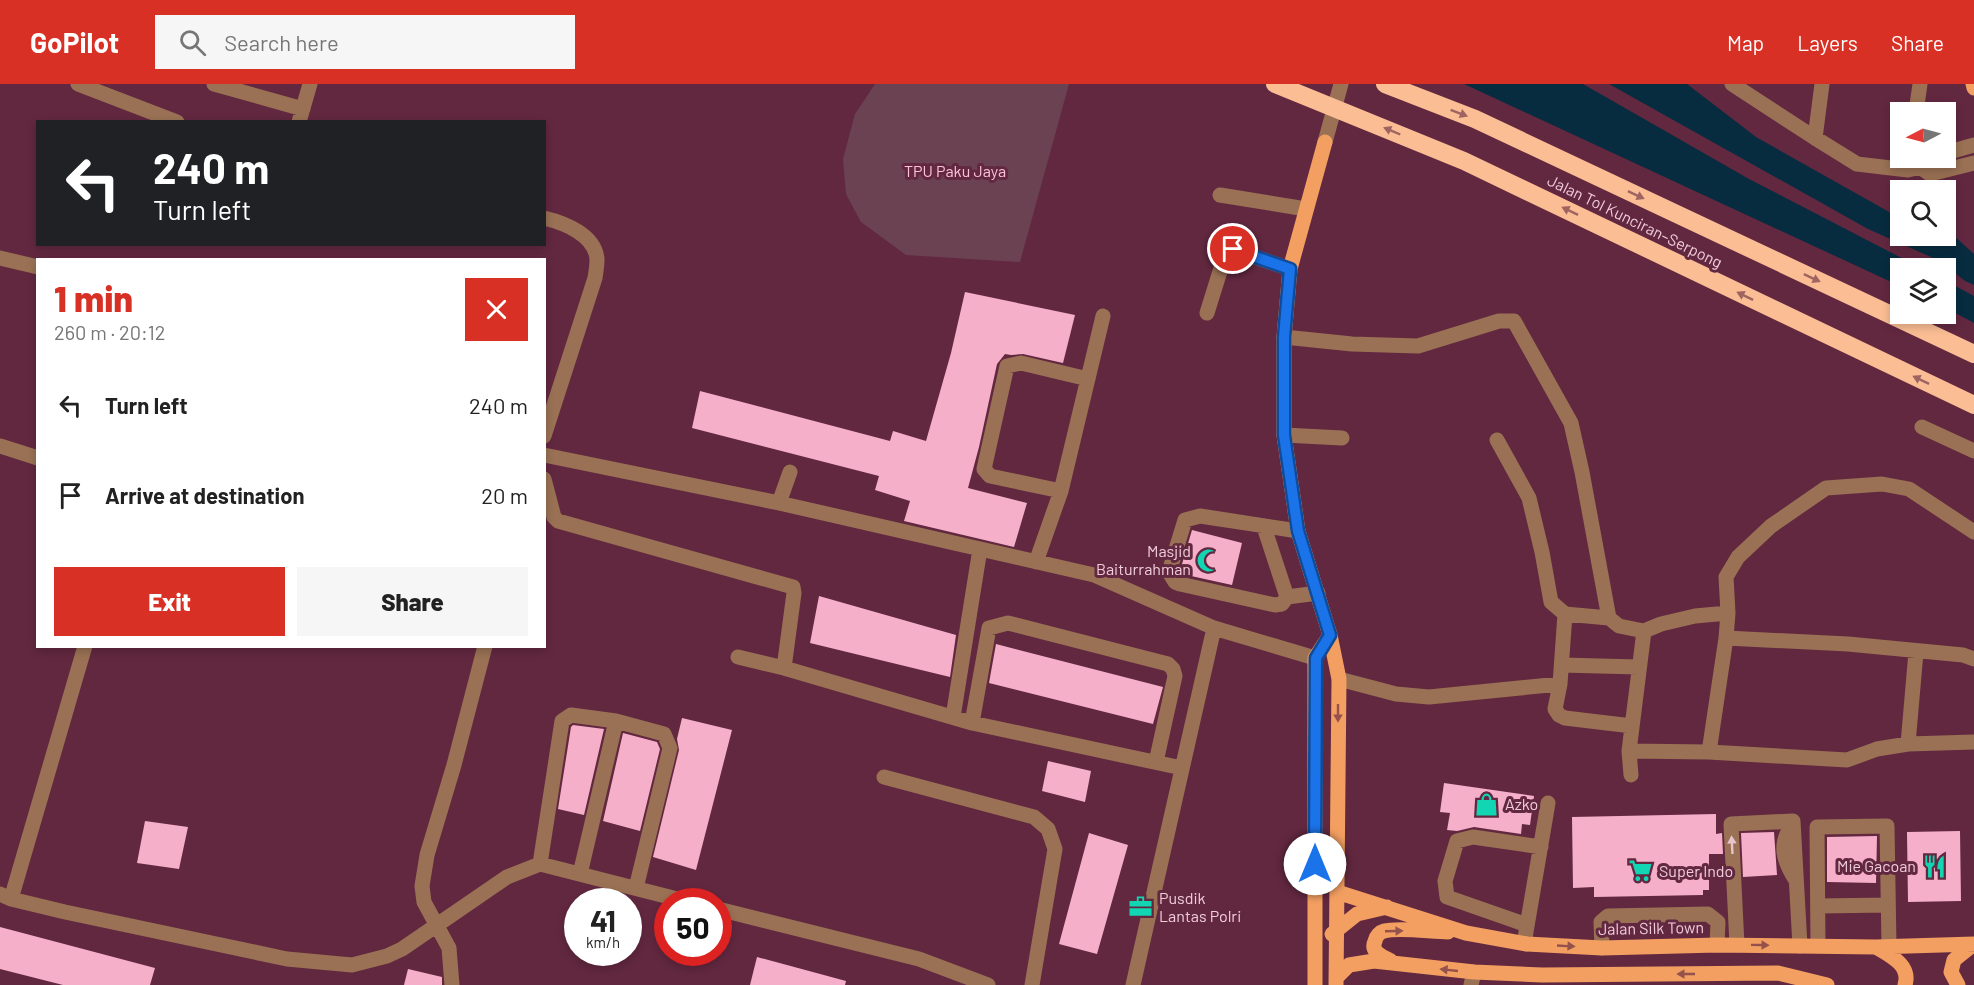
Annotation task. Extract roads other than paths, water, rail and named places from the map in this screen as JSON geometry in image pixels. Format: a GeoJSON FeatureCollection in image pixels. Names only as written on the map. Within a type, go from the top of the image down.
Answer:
{"type":"FeatureCollection","features":[{"type":"Feature","properties":{"kind":"highway","name":"Jalan Tol Kunciran–Serpong"},"geometry":{"type":"LineString","coordinates":[[1275,84],[1464,161],[1974,405]]}},
{"type":"Feature","properties":{"kind":"highway","name":"Jalan Tol Kunciran–Serpong"},"geometry":{"type":"LineString","coordinates":[[1385,84],[1475,119],[1974,354]]}},
{"type":"Feature","properties":{"kind":"main road"},"geometry":{"type":"LineString","coordinates":[[1325,142],[1290,269],[1284,337],[1284,435],[1298,531],[1330,635],[1339,679],[1336,981]]}},
{"type":"Feature","properties":{"kind":"main road"},"geometry":{"type":"LineString","coordinates":[[1315,985],[1316,658],[1330,635]]}},
{"type":"Feature","properties":{"kind":"main road","name":"Jalan Silk Town"},"geometry":{"type":"LineString","coordinates":[[1337,892],[1466,933],[1527,944],[1602,948],[1974,944]]}},
{"type":"Feature","properties":{"kind":"main road"},"geometry":{"type":"LineString","coordinates":[[1315,955],[1337,929],[1357,914],[1388,907]]}},
{"type":"Feature","properties":{"kind":"main road"},"geometry":{"type":"LineString","coordinates":[[1395,964],[1376,953],[1373,946],[1376,937],[1382,931],[1466,933]]}},
{"type":"Feature","properties":{"kind":"main road"},"geometry":{"type":"LineString","coordinates":[[1958,985],[1951,972],[1954,960],[1974,944]]}},
{"type":"Feature","properties":{"kind":"main road"},"geometry":{"type":"LineString","coordinates":[[1883,946],[1903,965],[1908,978],[1905,985]]}},
{"type":"Feature","properties":{"kind":"main road"},"geometry":{"type":"LineString","coordinates":[[1336,981],[1348,965],[1374,962],[1472,979],[1630,980],[1778,973],[1827,985]]}},
{"type":"Feature","properties":{"kind":"street"},"geometry":{"type":"LineString","coordinates":[[78,84],[172,120]]}},
{"type":"Feature","properties":{"kind":"street"},"geometry":{"type":"LineString","coordinates":[[214,84],[233,87],[301,115],[310,84]]}},
{"type":"Feature","properties":{"kind":"street"},"geometry":{"type":"LineString","coordinates":[[1325,142],[1341,84]]}},
{"type":"Feature","properties":{"kind":"street"},"geometry":{"type":"LineString","coordinates":[[1732,84],[1857,164],[1890,163]]}},
{"type":"Feature","properties":{"kind":"street"},"geometry":{"type":"LineString","coordinates":[[1815,138],[1822,84]]}},
{"type":"Feature","properties":{"kind":"street"},"geometry":{"type":"LineString","coordinates":[[1917,102],[1920,84]]}},
{"type":"Feature","properties":{"kind":"street"},"geometry":{"type":"LineString","coordinates":[[1956,150],[1974,145]]}},
{"type":"Feature","properties":{"kind":"street"},"geometry":{"type":"LineString","coordinates":[[1956,168],[1974,163]]}},
{"type":"Feature","properties":{"kind":"street"},"geometry":{"type":"LineString","coordinates":[[1923,168],[1930,174],[1954,168]]}},
{"type":"Feature","properties":{"kind":"street"},"geometry":{"type":"LineString","coordinates":[[1221,195],[1306,209]]}},
{"type":"Feature","properties":{"kind":"street"},"geometry":{"type":"LineString","coordinates":[[546,219],[582,233],[597,261],[595,278],[546,430]]}},
{"type":"Feature","properties":{"kind":"street"},"geometry":{"type":"LineString","coordinates":[[1207,313],[1229,248],[1290,269]]}},
{"type":"Feature","properties":{"kind":"street"},"geometry":{"type":"LineString","coordinates":[[0,258],[36,267]]}},
{"type":"Feature","properties":{"kind":"street"},"geometry":{"type":"LineString","coordinates":[[1036,562],[1061,491],[1103,316]]}},
{"type":"Feature","properties":{"kind":"street"},"geometry":{"type":"LineString","coordinates":[[1284,337],[1352,344],[1418,346],[1499,321],[1514,321],[1571,423],[1609,618]]}},
{"type":"Feature","properties":{"kind":"street"},"geometry":{"type":"LineString","coordinates":[[1061,491],[990,476],[984,470],[1007,366],[1021,363],[1088,379]]}},
{"type":"Feature","properties":{"kind":"street"},"geometry":{"type":"LineString","coordinates":[[1922,427],[1974,451]]}},
{"type":"Feature","properties":{"kind":"street"},"geometry":{"type":"LineString","coordinates":[[1284,435],[1342,438]]}},
{"type":"Feature","properties":{"kind":"street"},"geometry":{"type":"LineString","coordinates":[[1497,440],[1529,498],[1551,602],[1565,614],[1609,618],[1618,626],[1644,631],[1661,624],[1695,616],[1728,613]]}},
{"type":"Feature","properties":{"kind":"street"},"geometry":{"type":"LineString","coordinates":[[0,446],[36,457]]}},
{"type":"Feature","properties":{"kind":"street"},"geometry":{"type":"LineString","coordinates":[[546,455],[779,503],[1094,575],[1214,628],[1316,658]]}},
{"type":"Feature","properties":{"kind":"street"},"geometry":{"type":"LineString","coordinates":[[779,503],[790,472]]}},
{"type":"Feature","properties":{"kind":"street"},"geometry":{"type":"LineString","coordinates":[[1709,752],[1726,638],[1728,613],[1726,577],[1738,557],[1771,526],[1826,488],[1882,484],[1908,489],[1974,532]]}},
{"type":"Feature","properties":{"kind":"street"},"geometry":{"type":"LineString","coordinates":[[546,487],[557,521],[793,587],[784,668]]}},
{"type":"Feature","properties":{"kind":"street"},"geometry":{"type":"LineString","coordinates":[[1298,531],[1200,516],[1185,520],[1169,572],[1175,582],[1180,584],[1275,605],[1282,604],[1287,597],[1318,593]]}},
{"type":"Feature","properties":{"kind":"street"},"geometry":{"type":"LineString","coordinates":[[1264,527],[1287,597]]}},
{"type":"Feature","properties":{"kind":"street"},"geometry":{"type":"LineString","coordinates":[[953,717],[980,549]]}},
{"type":"Feature","properties":{"kind":"street"},"geometry":{"type":"LineString","coordinates":[[1565,614],[1562,666],[1555,709],[1565,718],[1632,726]]}},
{"type":"Feature","properties":{"kind":"street"},"geometry":{"type":"LineString","coordinates":[[972,723],[989,628],[1008,623],[1167,664],[1173,669],[1175,676],[1156,762]]}},
{"type":"Feature","properties":{"kind":"street"},"geometry":{"type":"LineString","coordinates":[[1133,985],[1214,628]]}},
{"type":"Feature","properties":{"kind":"street"},"geometry":{"type":"LineString","coordinates":[[1631,775],[1629,751],[1644,631]]}},
{"type":"Feature","properties":{"kind":"street"},"geometry":{"type":"LineString","coordinates":[[1726,638],[1848,644],[1963,655],[1974,659]]}},
{"type":"Feature","properties":{"kind":"street"},"geometry":{"type":"LineString","coordinates":[[85,648],[5,896],[286,958],[352,965],[387,956],[402,949],[507,877],[540,864],[636,888],[670,748],[664,734],[616,721],[571,715],[562,721],[540,864]]}},
{"type":"Feature","properties":{"kind":"street"},"geometry":{"type":"LineString","coordinates":[[452,985],[449,948],[424,902],[423,880],[427,855],[454,765],[484,648]]}},
{"type":"Feature","properties":{"kind":"street"},"geometry":{"type":"LineString","coordinates":[[1908,744],[1916,652]]}},
{"type":"Feature","properties":{"kind":"street"},"geometry":{"type":"LineString","coordinates":[[738,657],[784,668],[972,723],[1182,768]]}},
{"type":"Feature","properties":{"kind":"street"},"geometry":{"type":"LineString","coordinates":[[1562,666],[1638,667]]}},
{"type":"Feature","properties":{"kind":"street"},"geometry":{"type":"LineString","coordinates":[[1339,679],[1396,694],[1429,697],[1560,684]]}},
{"type":"Feature","properties":{"kind":"street"},"geometry":{"type":"LineString","coordinates":[[580,874],[616,721]]}},
{"type":"Feature","properties":{"kind":"street"},"geometry":{"type":"LineString","coordinates":[[1629,751],[1709,752],[1847,760],[1877,749],[1908,744],[1974,742]]}},
{"type":"Feature","properties":{"kind":"street"},"geometry":{"type":"LineString","coordinates":[[884,777],[1034,817],[1048,829],[1055,849],[1032,985]]}},
{"type":"Feature","properties":{"kind":"street"},"geometry":{"type":"LineString","coordinates":[[1527,944],[1525,938],[1548,803]]}},
{"type":"Feature","properties":{"kind":"street"},"geometry":{"type":"LineString","coordinates":[[1737,945],[1731,824],[1793,821],[1784,839],[1785,862],[1796,881],[1800,946]]}},
{"type":"Feature","properties":{"kind":"street"},"geometry":{"type":"LineString","coordinates":[[1818,946],[1817,827],[1887,826],[1888,905],[1883,946]]}},
{"type":"Feature","properties":{"kind":"street"},"geometry":{"type":"LineString","coordinates":[[1527,925],[1447,897],[1445,881],[1457,841],[1473,837],[1541,847]]}},
{"type":"Feature","properties":{"kind":"street"},"geometry":{"type":"LineString","coordinates":[[1818,906],[1888,905]]}},
{"type":"Feature","properties":{"kind":"street"},"geometry":{"type":"LineString","coordinates":[[732,912],[919,959],[966,982],[988,985]]}},
{"type":"Feature","properties":{"kind":"street"},"geometry":{"type":"LineString","coordinates":[[1602,948],[1601,922],[1608,916],[1708,914],[1718,922],[1717,945]]}},
{"type":"Feature","properties":{"kind":"water"},"geometry":{"type":"Polygon","coordinates":[[[1464,84],[1583,84],[1749,179],[1902,258],[1890,258],[1890,281],[1464,84]]]}},
{"type":"Feature","properties":{"kind":"water"},"geometry":{"type":"Polygon","coordinates":[[[1609,84],[1687,84],[1756,137],[1890,212],[1890,239],[1868,229],[1609,84]]]}},
{"type":"Feature","properties":{"kind":"water"},"geometry":{"type":"Polygon","coordinates":[[[1956,238],[1974,254],[1974,285],[1956,274],[1956,258],[1933,258],[1906,246],[1956,246],[1956,238]]]}},
{"type":"Feature","properties":{"kind":"water"},"geometry":{"type":"Polygon","coordinates":[[[1956,286],[1974,296],[1974,323],[1956,313],[1956,286]]]}},
{"type":"Feature","properties":{"kind":"place","name":"Masjid Baiturrahman"},"geometry":{"type":"Point","coordinates":[1209,560]}},
{"type":"Feature","properties":{"kind":"place","name":"Azko"},"geometry":{"type":"Point","coordinates":[1487,804]}},
{"type":"Feature","properties":{"kind":"place","name":"Mie Gacoan"},"geometry":{"type":"Point","coordinates":[1934,866]}},
{"type":"Feature","properties":{"kind":"place","name":"Super Indo"},"geometry":{"type":"Point","coordinates":[1641,871]}},
{"type":"Feature","properties":{"kind":"place","name":"Pusdik Lantas Polri"},"geometry":{"type":"Point","coordinates":[1141,907]}},
{"type":"Feature","properties":{"kind":"park label","name":"TPU Paku Jaya"},"geometry":{"type":"Point","coordinates":[955,171]}}]}
